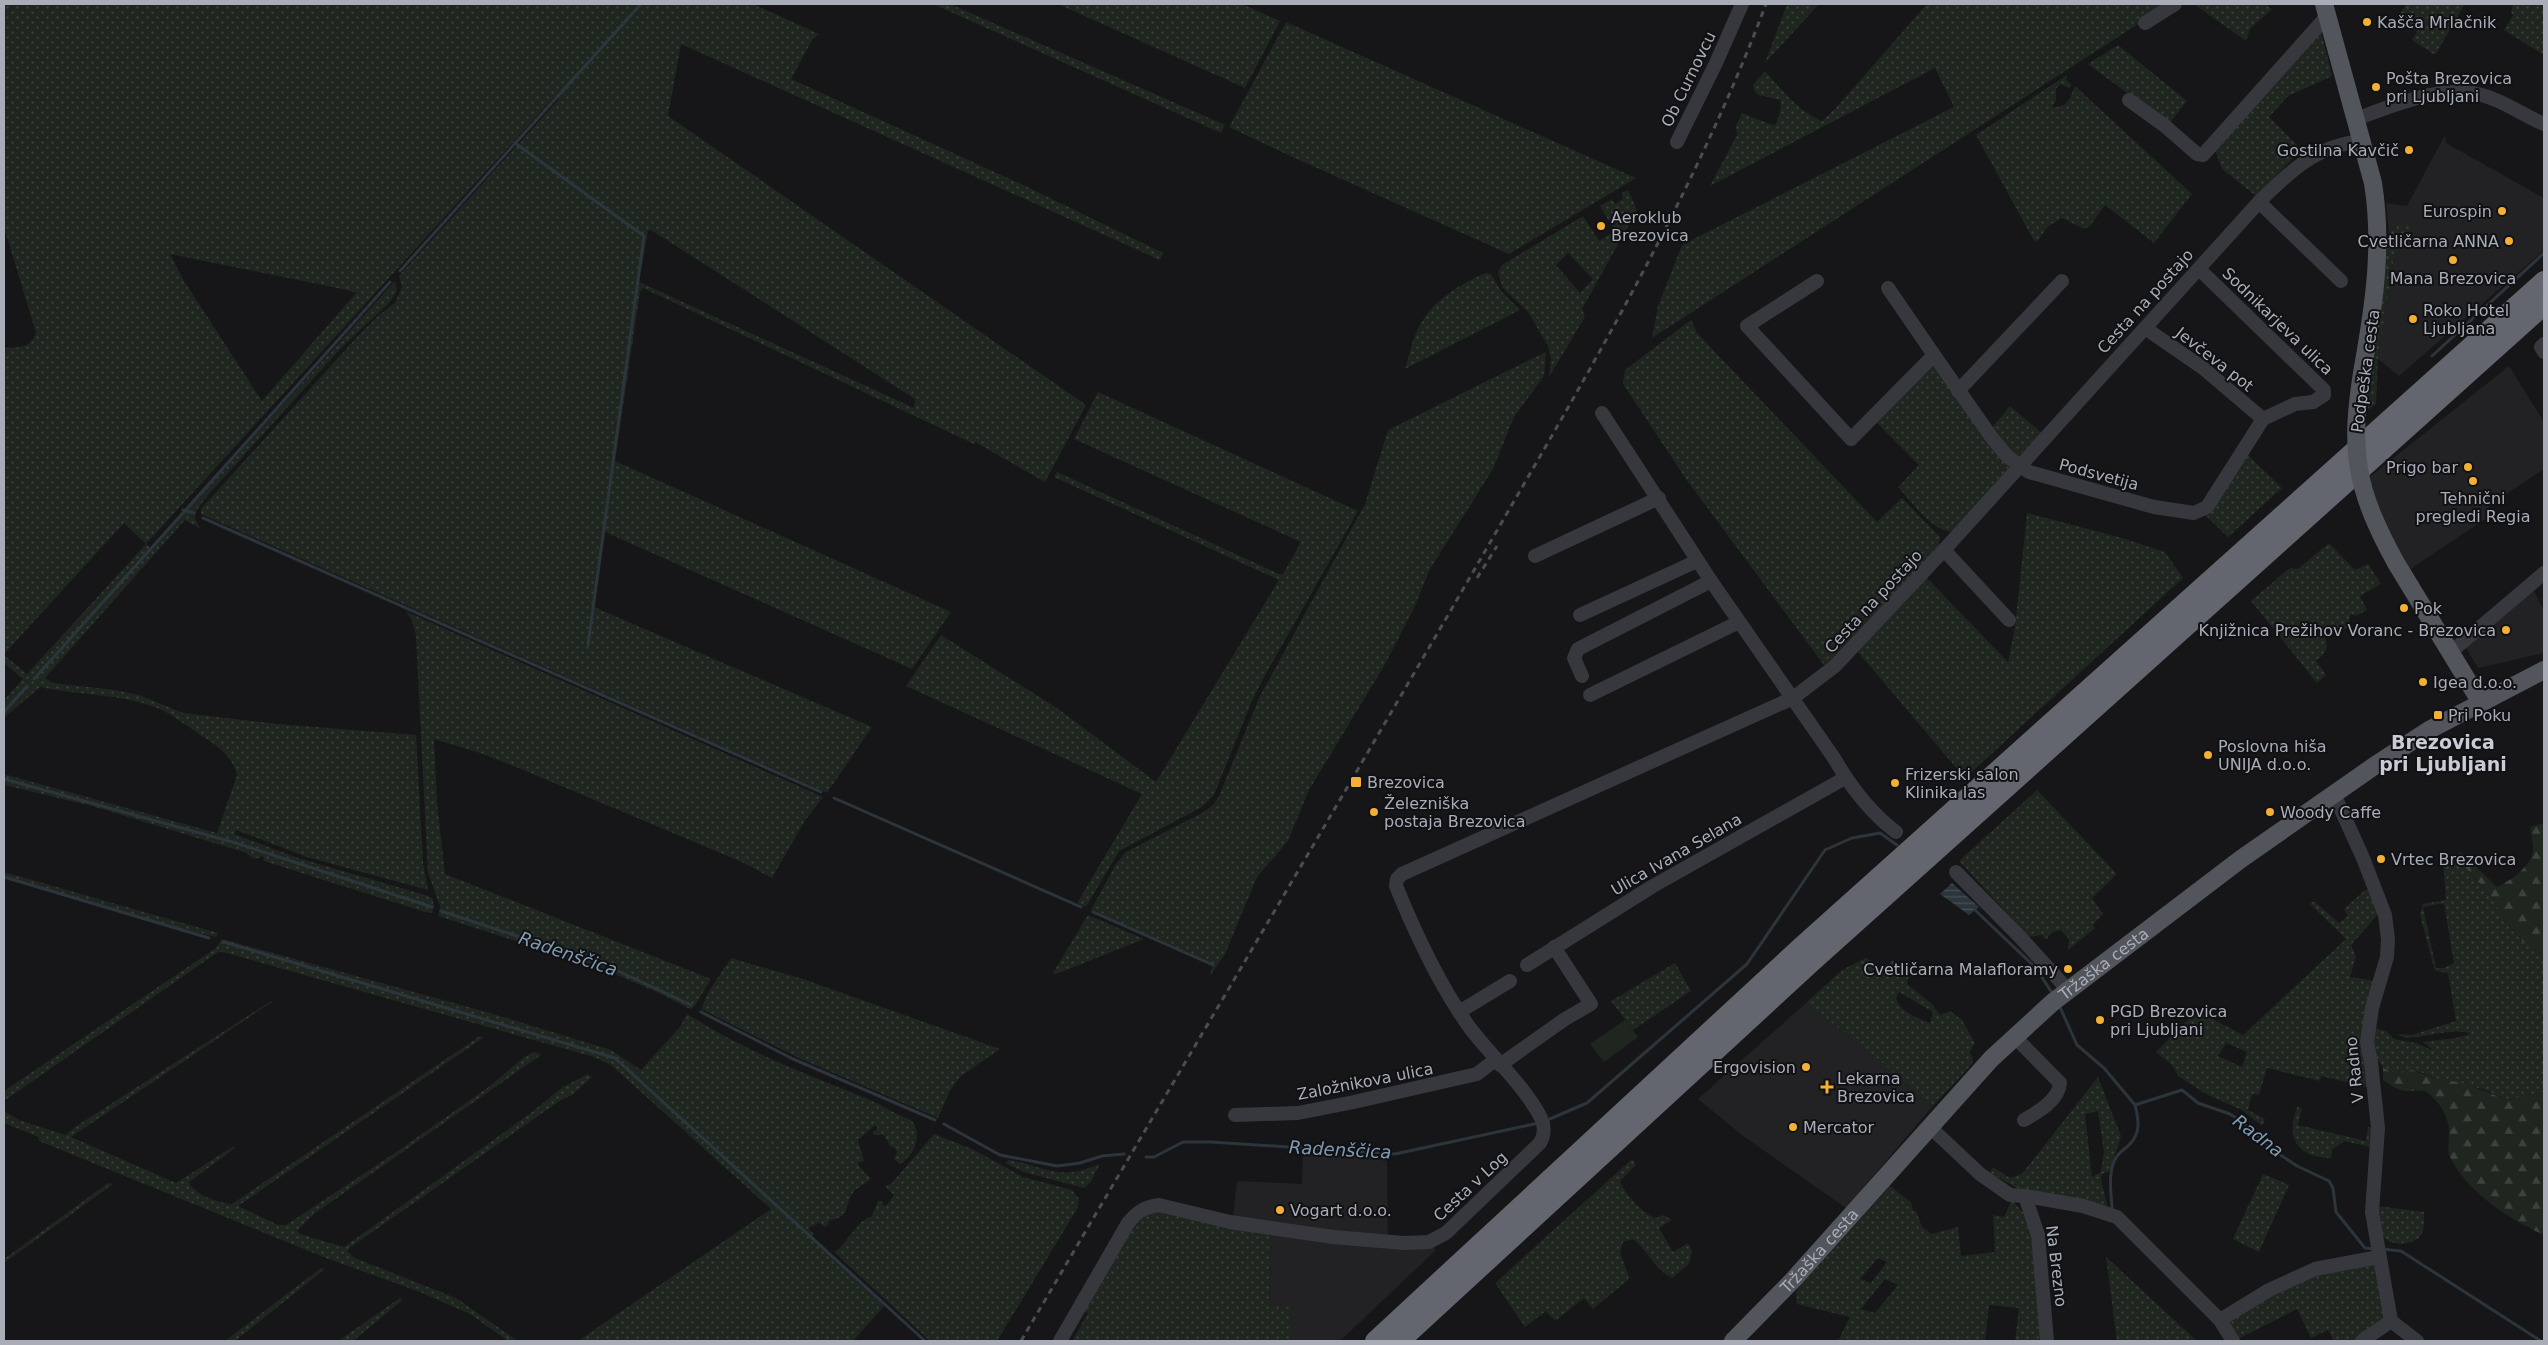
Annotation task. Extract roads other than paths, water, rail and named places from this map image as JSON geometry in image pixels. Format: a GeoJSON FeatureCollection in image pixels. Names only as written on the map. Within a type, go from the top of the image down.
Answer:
{"type":"FeatureCollection","features":[{"type":"Feature","properties":{"kind":"highway"},"geometry":{"type":"LineString","coordinates":[[1396,1333],[1796,952],[2544,281]]}},
{"type":"Feature","properties":{"kind":"highway"},"geometry":{"type":"LineString","coordinates":[[1375,1341],[1396,1333],[1820,956],[2544,305]]}},
{"type":"Feature","properties":{"kind":"highway"},"geometry":{"type":"LineString","coordinates":[[1362,1341],[1377,1330],[1396,1333]]}},
{"type":"Feature","properties":{"kind":"main road","name":"Podpeška cesta"},"geometry":{"type":"LineString","coordinates":[[2325,10],[2362,141],[2374,192],[2379,243],[2374,303],[2355,414],[2356,459],[2370,510],[2396,563],[2480,702]]}},
{"type":"Feature","properties":{"kind":"main road","name":"Tržaška cesta"},"geometry":{"type":"LineString","coordinates":[[1733,1341],[1787,1288],[1930,1126],[2014,1036],[2060,996],[2241,859],[2429,730],[2544,670]]}},
{"type":"Feature","properties":{"kind":"street","name":"Ob Curnovcu"},"geometry":{"type":"LineString","coordinates":[[1676,142],[1716,63],[1742,4]]}},
{"type":"Feature","properties":{"kind":"street"},"geometry":{"type":"LineString","coordinates":[[2145,23],[2175,4]]}},
{"type":"Feature","properties":{"kind":"street","name":"Podpeška cesta"},"geometry":{"type":"LineString","coordinates":[[2129,100],[2165,126],[2197,154],[2204,155],[2325,10]]}},
{"type":"Feature","properties":{"kind":"street"},"geometry":{"type":"LineString","coordinates":[[2356,119],[2422,97],[2466,91],[2487,96],[2544,124]]}},
{"type":"Feature","properties":{"kind":"street","name":"Cesta na postajo"},"geometry":{"type":"LineString","coordinates":[[1459,1012],[1413,927],[1396,886],[1397,879],[1402,874],[1793,698],[1835,666],[1944,550],[2259,202],[2306,159],[2338,145],[2362,141]]}},
{"type":"Feature","properties":{"kind":"street"},"geometry":{"type":"LineString","coordinates":[[2259,202],[2341,281]]}},
{"type":"Feature","properties":{"kind":"street","name":"Sodnikarjeva ulica"},"geometry":{"type":"LineString","coordinates":[[2199,269],[2324,390],[2324,395],[2320,399],[2295,404],[2263,419]]}},
{"type":"Feature","properties":{"kind":"street"},"geometry":{"type":"LineString","coordinates":[[1817,281],[1747,326],[1851,439],[1934,355]]}},
{"type":"Feature","properties":{"kind":"street"},"geometry":{"type":"LineString","coordinates":[[1958,391],[2062,281]]}},
{"type":"Feature","properties":{"kind":"street","name":"Podsvetija"},"geometry":{"type":"LineString","coordinates":[[1888,288],[1992,438],[2020,466],[2049,479],[2154,507],[2194,513],[2207,507],[2263,419]]}},
{"type":"Feature","properties":{"kind":"street","name":"Jevčeva pot"},"geometry":{"type":"LineString","coordinates":[[2145,328],[2203,368],[2263,419]]}},
{"type":"Feature","properties":{"kind":"street"},"geometry":{"type":"LineString","coordinates":[[2544,344],[2541,347],[2544,352]]}},
{"type":"Feature","properties":{"kind":"street"},"geometry":{"type":"LineString","coordinates":[[1602,413],[1659,498],[1697,560],[1793,698],[1845,778],[1884,822],[1896,832]]}},
{"type":"Feature","properties":{"kind":"street"},"geometry":{"type":"LineString","coordinates":[[1535,556],[1659,498]]}},
{"type":"Feature","properties":{"kind":"street"},"geometry":{"type":"LineString","coordinates":[[1944,550],[2009,620]]}},
{"type":"Feature","properties":{"kind":"street"},"geometry":{"type":"LineString","coordinates":[[1580,616],[1697,560]]}},
{"type":"Feature","properties":{"kind":"street"},"geometry":{"type":"LineString","coordinates":[[2450,652],[2544,573]]}},
{"type":"Feature","properties":{"kind":"street"},"geometry":{"type":"LineString","coordinates":[[1582,676],[1574,658],[1578,649],[1711,581]]}},
{"type":"Feature","properties":{"kind":"street"},"geometry":{"type":"LineString","coordinates":[[1590,695],[1739,622]]}},
{"type":"Feature","properties":{"kind":"street","name":"Ulica Ivana Selana"},"geometry":{"type":"LineString","coordinates":[[1527,965],[1653,886],[1845,778]]}},
{"type":"Feature","properties":{"kind":"street","name":"V Radno"},"geometry":{"type":"LineString","coordinates":[[2334,794],[2364,858],[2385,915],[2388,939],[2387,957],[2372,1008],[2367,1042],[2378,1128],[2372,1212],[2379,1241],[2379,1257],[2392,1322]]}},
{"type":"Feature","properties":{"kind":"street"},"geometry":{"type":"LineString","coordinates":[[1956,872],[2021,938],[2060,996]]}},
{"type":"Feature","properties":{"kind":"street","name":"Založnikova ulica"},"geometry":{"type":"LineString","coordinates":[[1235,1115],[1298,1114],[1477,1074],[1498,1063],[1591,1004],[1554,947]]}},
{"type":"Feature","properties":{"kind":"street"},"geometry":{"type":"LineString","coordinates":[[1498,1063],[1459,1012],[1510,981]]}},
{"type":"Feature","properties":{"kind":"street"},"geometry":{"type":"LineString","coordinates":[[2014,1036],[2060,1083],[2060,1089],[2050,1101],[2040,1111],[2024,1120]]}},
{"type":"Feature","properties":{"kind":"street","name":"Cesta v Log"},"geometry":{"type":"LineString","coordinates":[[1060,1341],[1128,1223],[1142,1209],[1159,1205],[1230,1222],[1274,1229],[1404,1243],[1429,1242],[1446,1233],[1540,1143],[1543,1123],[1498,1063]]}},
{"type":"Feature","properties":{"kind":"street"},"geometry":{"type":"LineString","coordinates":[[1930,1126],[1980,1174],[2010,1196],[2025,1196],[2083,1206],[2117,1217],[2220,1320],[2233,1341]]}},
{"type":"Feature","properties":{"kind":"street","name":"Na Brezno"},"geometry":{"type":"LineString","coordinates":[[2025,1196],[2038,1235],[2047,1341]]}},
{"type":"Feature","properties":{"kind":"street"},"geometry":{"type":"LineString","coordinates":[[2220,1320],[2269,1290],[2315,1269],[2379,1257]]}},
{"type":"Feature","properties":{"kind":"street"},"geometry":{"type":"LineString","coordinates":[[2362,1341],[2392,1322],[2417,1341]]}},
{"type":"Feature","properties":{"kind":"waterway"},"geometry":{"type":"LineString","coordinates":[[400,271],[641,4]]}},
{"type":"Feature","properties":{"kind":"waterway"},"geometry":{"type":"LineString","coordinates":[[515,143],[644,236],[588,645]]}},
{"type":"Feature","properties":{"kind":"waterway"},"geometry":{"type":"LineString","coordinates":[[2432,356],[2544,253]]}},
{"type":"Feature","properties":{"kind":"waterway"},"geometry":{"type":"LineString","coordinates":[[34,679],[390,282]]}},
{"type":"Feature","properties":{"kind":"waterway"},"geometry":{"type":"LineString","coordinates":[[183,510],[194,513]]}},
{"type":"Feature","properties":{"kind":"waterway"},"geometry":{"type":"LineString","coordinates":[[203,518],[821,792]]}},
{"type":"Feature","properties":{"kind":"waterway"},"geometry":{"type":"LineString","coordinates":[[4,712],[27,686]]}},
{"type":"Feature","properties":{"kind":"waterway"},"geometry":{"type":"LineString","coordinates":[[4,779],[236,843],[432,907]]}},
{"type":"Feature","properties":{"kind":"waterway"},"geometry":{"type":"LineString","coordinates":[[834,798],[1081,907]]}},
{"type":"Feature","properties":{"kind":"waterway"},"geometry":{"type":"LineString","coordinates":[[1545,1121],[1587,1103],[1747,964],[1825,850],[1852,838],[1880,833],[1897,845]]}},
{"type":"Feature","properties":{"kind":"waterway"},"geometry":{"type":"LineString","coordinates":[[4,877],[209,938]]}},
{"type":"Feature","properties":{"kind":"waterway","name":"Radna"},"geometry":{"type":"LineString","coordinates":[[1975,910],[2036,968],[2054,996]]}},
{"type":"Feature","properties":{"kind":"waterway","name":"Radenščica"},"geometry":{"type":"LineString","coordinates":[[441,911],[605,965],[691,1005]]}},
{"type":"Feature","properties":{"kind":"waterway"},"geometry":{"type":"LineString","coordinates":[[1093,912],[1213,965]]}},
{"type":"Feature","properties":{"kind":"waterway"},"geometry":{"type":"LineString","coordinates":[[224,942],[615,1058],[925,1341]]}},
{"type":"Feature","properties":{"kind":"waterway","name":"Radna"},"geometry":{"type":"LineString","coordinates":[[2059,1005],[2077,1045],[2104,1068],[2135,1105],[2182,1090],[2198,1103],[2230,1114],[2244,1123],[2270,1148],[2297,1166],[2329,1181],[2333,1188],[2336,1212],[2365,1248],[2376,1249]]}},
{"type":"Feature","properties":{"kind":"waterway","name":"Radenščica"},"geometry":{"type":"LineString","coordinates":[[701,1012],[793,1059],[935,1120]]}},
{"type":"Feature","properties":{"kind":"waterway"},"geometry":{"type":"LineString","coordinates":[[2112,1208],[2110,1180],[2112,1167],[2118,1155],[2136,1136],[2138,1121],[2135,1105]]}},
{"type":"Feature","properties":{"kind":"waterway","name":"Radenščica"},"geometry":{"type":"LineString","coordinates":[[1146,1157],[1154,1157],[1183,1142],[1211,1142],[1395,1154],[1539,1123]]}},
{"type":"Feature","properties":{"kind":"waterway","name":"Radenščica"},"geometry":{"type":"LineString","coordinates":[[944,1124],[1000,1155],[1057,1166],[1080,1163],[1102,1156],[1124,1154]]}},
{"type":"Feature","properties":{"kind":"waterway","name":"Radna"},"geometry":{"type":"LineString","coordinates":[[2382,1249],[2401,1251],[2541,1341]]}},
{"type":"Feature","properties":{"kind":"railway"},"geometry":{"type":"LineString","coordinates":[[1021,1341],[1407,685],[1586,376],[1665,230],[1701,156],[1735,81],[1766,4]]}},
{"type":"Feature","properties":{"kind":"railway"},"geometry":{"type":"LineString","coordinates":[[1477,578],[1497,546]]}},
{"type":"Feature","properties":{"kind":"place","name":"Kašča Mrlačnik"},"geometry":{"type":"Point","coordinates":[2367,22]}},
{"type":"Feature","properties":{"kind":"place","name":"Pošta Brezovica pri Ljubljani"},"geometry":{"type":"Point","coordinates":[2376,87]}},
{"type":"Feature","properties":{"kind":"place","name":"Gostilna Kavčič"},"geometry":{"type":"Point","coordinates":[2409,150]}},
{"type":"Feature","properties":{"kind":"place","name":"Eurospin"},"geometry":{"type":"Point","coordinates":[2502,211]}},
{"type":"Feature","properties":{"kind":"place","name":"Aeroklub Brezovica"},"geometry":{"type":"Point","coordinates":[1601,226]}},
{"type":"Feature","properties":{"kind":"place","name":"Cvetličarna ANNA"},"geometry":{"type":"Point","coordinates":[2509,241]}},
{"type":"Feature","properties":{"kind":"place","name":"Mana Brezovica"},"geometry":{"type":"Point","coordinates":[2453,260]}},
{"type":"Feature","properties":{"kind":"place","name":"Roko Hotel Ljubljana"},"geometry":{"type":"Point","coordinates":[2413,319]}},
{"type":"Feature","properties":{"kind":"place","name":"Prigo bar"},"geometry":{"type":"Point","coordinates":[2468,467]}},
{"type":"Feature","properties":{"kind":"place","name":"Tehnični pregledi Regia"},"geometry":{"type":"Point","coordinates":[2473,481]}},
{"type":"Feature","properties":{"kind":"place","name":"Pok"},"geometry":{"type":"Point","coordinates":[2404,608]}},
{"type":"Feature","properties":{"kind":"place","name":"Knjižnica Prežihov Voranc - Brezovica"},"geometry":{"type":"Point","coordinates":[2506,630]}},
{"type":"Feature","properties":{"kind":"place","name":"Igea d.o.o."},"geometry":{"type":"Point","coordinates":[2423,682]}},
{"type":"Feature","properties":{"kind":"place","name":"Pri Poku"},"geometry":{"type":"Point","coordinates":[2438,715]}},
{"type":"Feature","properties":{"kind":"place","name":"Poslovna hiša UNIJA d.o.o."},"geometry":{"type":"Point","coordinates":[2208,755]}},
{"type":"Feature","properties":{"kind":"place","name":"Brezovica"},"geometry":{"type":"Point","coordinates":[1356,782]}},
{"type":"Feature","properties":{"kind":"place","name":"Frizerski salon Klinika las"},"geometry":{"type":"Point","coordinates":[1895,783]}},
{"type":"Feature","properties":{"kind":"place","name":"Železniška postaja Brezovica"},"geometry":{"type":"Point","coordinates":[1374,812]}},
{"type":"Feature","properties":{"kind":"place","name":"Woody Caffe"},"geometry":{"type":"Point","coordinates":[2270,812]}},
{"type":"Feature","properties":{"kind":"place","name":"Vrtec Brezovica"},"geometry":{"type":"Point","coordinates":[2381,859]}},
{"type":"Feature","properties":{"kind":"place","name":"Cvetličarna Malafloramy"},"geometry":{"type":"Point","coordinates":[2068,969]}},
{"type":"Feature","properties":{"kind":"place","name":"PGD Brezovica pri Ljubljani"},"geometry":{"type":"Point","coordinates":[2100,1020]}},
{"type":"Feature","properties":{"kind":"place","name":"Ergovision"},"geometry":{"type":"Point","coordinates":[1806,1067]}},
{"type":"Feature","properties":{"kind":"place","name":"Lekarna Brezovica"},"geometry":{"type":"Point","coordinates":[1827,1087]}},
{"type":"Feature","properties":{"kind":"place","name":"Mercator"},"geometry":{"type":"Point","coordinates":[1793,1127]}},
{"type":"Feature","properties":{"kind":"place","name":"Vogart d.o.o."},"geometry":{"type":"Point","coordinates":[1280,1210]}},
{"type":"Feature","properties":{"kind":"district","name":"Brezovica pri Ljubljani"},"geometry":{"type":"Point","coordinates":[2443,753]}}]}
